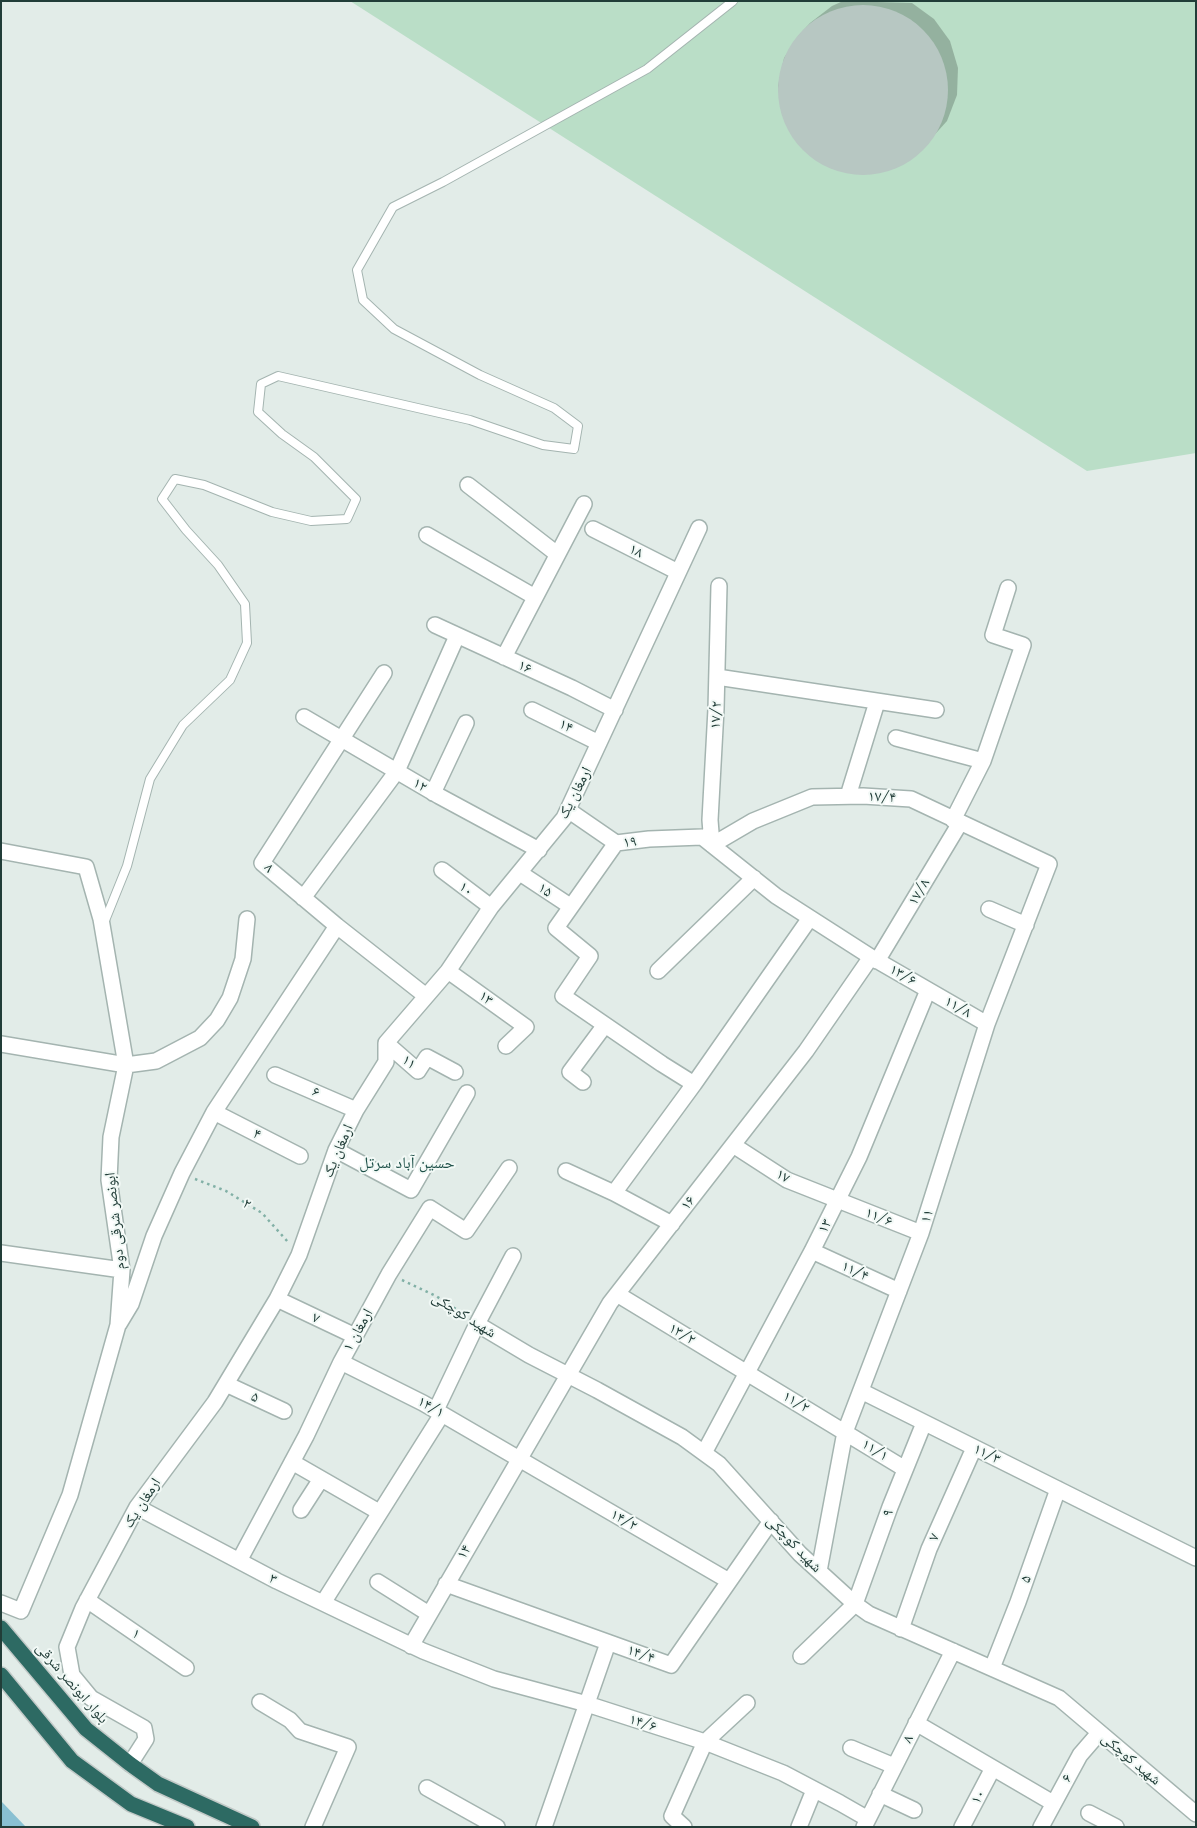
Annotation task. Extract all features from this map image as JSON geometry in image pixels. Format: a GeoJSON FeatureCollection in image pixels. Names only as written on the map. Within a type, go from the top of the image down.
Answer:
{"type":"FeatureCollection","features":[{"type":"Feature","properties":{"kind":"highway","name":"بلوار ابونصر شرقی"},"geometry":{"type":"LineString","coordinates":[[1,1628],[86,1729],[130,1764],[158,1784],[252,1827]]}},
{"type":"Feature","properties":{"kind":"highway"},"geometry":{"type":"LineString","coordinates":[[1,1675],[72,1761],[131,1804],[187,1827]]}},
{"type":"Feature","properties":{"kind":"street"},"geometry":{"type":"LineString","coordinates":[[468,485],[557,554]]}},
{"type":"Feature","properties":{"kind":"street"},"geometry":{"type":"LineString","coordinates":[[504,657],[584,504]]}},
{"type":"Feature","properties":{"kind":"street","name":"ارمغان یک"},"geometry":{"type":"LineString","coordinates":[[130,1764],[146,1739],[144,1728],[91,1698],[72,1675],[67,1647],[87,1600],[137,1506],[215,1402],[277,1299],[299,1255],[336,1150],[356,1110],[386,1062],[386,1043],[448,971],[491,907],[564,818],[699,528]]}},
{"type":"Feature","properties":{"kind":"street","name":"۱۸"},"geometry":{"type":"LineString","coordinates":[[593,529],[678,572]]}},
{"type":"Feature","properties":{"kind":"street"},"geometry":{"type":"LineString","coordinates":[[427,535],[535,597]]}},
{"type":"Feature","properties":{"kind":"street","name":"۱۷/۲"},"geometry":{"type":"LineString","coordinates":[[707,841],[710,820],[717,677],[719,586]]}},
{"type":"Feature","properties":{"kind":"street","name":"۱۷/۸"},"geometry":{"type":"LineString","coordinates":[[874,959],[957,822],[983,761],[1024,645],[993,635],[1008,588]]}},
{"type":"Feature","properties":{"kind":"street","name":"۱۶"},"geometry":{"type":"LineString","coordinates":[[435,626],[572,688],[615,710]]}},
{"type":"Feature","properties":{"kind":"street"},"geometry":{"type":"LineString","coordinates":[[303,898],[397,771],[458,636]]}},
{"type":"Feature","properties":{"kind":"street","name":"۸"},"geometry":{"type":"LineString","coordinates":[[384,673],[340,738],[262,863],[337,926],[426,996]]}},
{"type":"Feature","properties":{"kind":"street"},"geometry":{"type":"LineString","coordinates":[[717,677],[936,710]]}},
{"type":"Feature","properties":{"kind":"street"},"geometry":{"type":"LineString","coordinates":[[848,796],[877,702]]}},
{"type":"Feature","properties":{"kind":"street","name":"۱۴"},"geometry":{"type":"LineString","coordinates":[[532,710],[599,743]]}},
{"type":"Feature","properties":{"kind":"street","name":"۱۲"},"geometry":{"type":"LineString","coordinates":[[304,717],[433,792],[539,850]]}},
{"type":"Feature","properties":{"kind":"street"},"geometry":{"type":"LineString","coordinates":[[433,792],[466,723]]}},
{"type":"Feature","properties":{"kind":"street"},"geometry":{"type":"LineString","coordinates":[[896,738],[983,761]]}},
{"type":"Feature","properties":{"kind":"street","name":"۱۷/۴"},"geometry":{"type":"LineString","coordinates":[[707,841],[812,797],[911,798],[957,822],[1049,864]]}},
{"type":"Feature","properties":{"kind":"street","name":"۱۹"},"geometry":{"type":"LineString","coordinates":[[568,810],[616,843],[649,839],[707,841]]}},
{"type":"Feature","properties":{"kind":"street","name":"۱۳/۶"},"geometry":{"type":"LineString","coordinates":[[707,841],[776,896],[874,959],[928,990]]}},
{"type":"Feature","properties":{"kind":"street"},"geometry":{"type":"LineString","coordinates":[[616,843],[556,928],[590,956],[563,996],[694,1084]]}},
{"type":"Feature","properties":{"kind":"street"},"geometry":{"type":"LineString","coordinates":[[1,851],[86,867],[102,927],[126,1065]]}},
{"type":"Feature","properties":{"kind":"street","name":"۱۱"},"geometry":{"type":"LineString","coordinates":[[819,1571],[845,1432],[921,1233],[987,1024],[1049,864]]}},
{"type":"Feature","properties":{"kind":"street","name":"۱۰"},"geometry":{"type":"LineString","coordinates":[[442,870],[491,907]]}},
{"type":"Feature","properties":{"kind":"street","name":"۱۵"},"geometry":{"type":"LineString","coordinates":[[520,873],[570,906]]}},
{"type":"Feature","properties":{"kind":"street"},"geometry":{"type":"LineString","coordinates":[[658,971],[754,878]]}},
{"type":"Feature","properties":{"kind":"street"},"geometry":{"type":"LineString","coordinates":[[989,909],[1026,924]]}},
{"type":"Feature","properties":{"kind":"street"},"geometry":{"type":"LineString","coordinates":[[614,1193],[694,1084],[810,918]]}},
{"type":"Feature","properties":{"kind":"street"},"geometry":{"type":"LineString","coordinates":[[1,1044],[126,1065],[156,1061],[200,1038],[217,1020],[230,998],[243,959],[247,919]]}},
{"type":"Feature","properties":{"kind":"street"},"geometry":{"type":"LineString","coordinates":[[118,1326],[131,1304],[154,1236],[182,1173],[214,1112],[337,926]]}},
{"type":"Feature","properties":{"kind":"street","name":"۱۶"},"geometry":{"type":"LineString","coordinates":[[518,1459],[567,1374],[617,1294],[806,1051],[874,959]]}},
{"type":"Feature","properties":{"kind":"street","name":"۱۳"},"geometry":{"type":"LineString","coordinates":[[448,971],[526,1027],[506,1046]]}},
{"type":"Feature","properties":{"kind":"street","name":"۱۳"},"geometry":{"type":"LineString","coordinates":[[704,1453],[812,1251],[859,1157],[928,990]]}},
{"type":"Feature","properties":{"kind":"street","name":"۱۱/۸"},"geometry":{"type":"LineString","coordinates":[[928,990],[987,1024]]}},
{"type":"Feature","properties":{"kind":"street"},"geometry":{"type":"LineString","coordinates":[[583,1082],[570,1072],[604,1025]]}},
{"type":"Feature","properties":{"kind":"street","name":"۱۱"},"geometry":{"type":"LineString","coordinates":[[386,1043],[418,1071],[427,1057],[455,1072]]}},
{"type":"Feature","properties":{"kind":"street","name":"ابونصر شرقی دوم"},"geometry":{"type":"LineString","coordinates":[[1,1603],[21,1612],[70,1495],[118,1326],[122,1270],[109,1180],[111,1137],[126,1065]]}},
{"type":"Feature","properties":{"kind":"street","name":"۶"},"geometry":{"type":"LineString","coordinates":[[275,1074],[356,1110]]}},
{"type":"Feature","properties":{"kind":"street"},"geometry":{"type":"LineString","coordinates":[[336,1150],[411,1190],[467,1093]]}},
{"type":"Feature","properties":{"kind":"street","name":"۴"},"geometry":{"type":"LineString","coordinates":[[214,1112],[300,1156]]}},
{"type":"Feature","properties":{"kind":"street","name":"۱۷"},"geometry":{"type":"LineString","coordinates":[[733,1145],[787,1180],[837,1200]]}},
{"type":"Feature","properties":{"kind":"street","name":"ارمغان ۱"},"geometry":{"type":"LineString","coordinates":[[238,1561],[306,1436],[340,1362],[389,1274],[430,1208],[466,1231],[509,1168]]}},
{"type":"Feature","properties":{"kind":"street"},"geometry":{"type":"LineString","coordinates":[[566,1171],[614,1193],[672,1224]]}},
{"type":"Feature","properties":{"kind":"street","name":"۱۱/۶"},"geometry":{"type":"LineString","coordinates":[[837,1200],[921,1233]]}},
{"type":"Feature","properties":{"kind":"street","name":"۱۱/۴"},"geometry":{"type":"LineString","coordinates":[[812,1251],[899,1291]]}},
{"type":"Feature","properties":{"kind":"street"},"geometry":{"type":"LineString","coordinates":[[1,1253],[122,1270]]}},
{"type":"Feature","properties":{"kind":"street"},"geometry":{"type":"LineString","coordinates":[[323,1603],[439,1412],[477,1324],[513,1256]]}},
{"type":"Feature","properties":{"kind":"street","name":"۱۳/۲"},"geometry":{"type":"LineString","coordinates":[[617,1294],[747,1373]]}},
{"type":"Feature","properties":{"kind":"street","name":"۷"},"geometry":{"type":"LineString","coordinates":[[277,1299],[355,1336]]}},
{"type":"Feature","properties":{"kind":"street","name":"شهید کوچکی"},"geometry":{"type":"LineString","coordinates":[[477,1324],[682,1437],[719,1464],[800,1554],[855,1604],[869,1614],[901,1629],[1059,1698],[1196,1814]]}},
{"type":"Feature","properties":{"kind":"street","name":"۱۴/۱"},"geometry":{"type":"LineString","coordinates":[[340,1362],[392,1386],[518,1459]]}},
{"type":"Feature","properties":{"kind":"street","name":"۱۱/۲"},"geometry":{"type":"LineString","coordinates":[[747,1373],[845,1432]]}},
{"type":"Feature","properties":{"kind":"street","name":"۵"},"geometry":{"type":"LineString","coordinates":[[226,1384],[284,1411]]}},
{"type":"Feature","properties":{"kind":"street","name":"۱۱/۳"},"geometry":{"type":"LineString","coordinates":[[861,1391],[1196,1558]]}},
{"type":"Feature","properties":{"kind":"street","name":"۹"},"geometry":{"type":"LineString","coordinates":[[855,1604],[890,1507],[924,1423]]}},
{"type":"Feature","properties":{"kind":"street","name":"۱۱/۱"},"geometry":{"type":"LineString","coordinates":[[845,1432],[905,1469]]}},
{"type":"Feature","properties":{"kind":"street","name":"۷"},"geometry":{"type":"LineString","coordinates":[[901,1629],[929,1549],[974,1448]]}},
{"type":"Feature","properties":{"kind":"street","name":"۱۴"},"geometry":{"type":"LineString","coordinates":[[411,1646],[518,1459]]}},
{"type":"Feature","properties":{"kind":"street","name":"۱۴/۲"},"geometry":{"type":"LineString","coordinates":[[518,1459],[729,1581]]}},
{"type":"Feature","properties":{"kind":"street"},"geometry":{"type":"LineString","coordinates":[[292,1462],[379,1512]]}},
{"type":"Feature","properties":{"kind":"street"},"geometry":{"type":"LineString","coordinates":[[301,1510],[321,1479]]}},
{"type":"Feature","properties":{"kind":"street","name":"۵"},"geometry":{"type":"LineString","coordinates":[[992,1668],[1058,1490]]}},
{"type":"Feature","properties":{"kind":"street","name":"۳"},"geometry":{"type":"LineString","coordinates":[[137,1506],[238,1561],[411,1646]]}},
{"type":"Feature","properties":{"kind":"street","name":"۱۴/۴"},"geometry":{"type":"LineString","coordinates":[[446,1584],[671,1665],[771,1521]]}},
{"type":"Feature","properties":{"kind":"street"},"geometry":{"type":"LineString","coordinates":[[378,1582],[429,1614]]}},
{"type":"Feature","properties":{"kind":"street","name":"۱"},"geometry":{"type":"LineString","coordinates":[[87,1600],[186,1668]]}},
{"type":"Feature","properties":{"kind":"street"},"geometry":{"type":"LineString","coordinates":[[801,1656],[855,1604]]}},
{"type":"Feature","properties":{"kind":"street"},"geometry":{"type":"LineString","coordinates":[[544,1827],[608,1643]]}},
{"type":"Feature","properties":{"kind":"street","name":"۱۴/۶"},"geometry":{"type":"LineString","coordinates":[[411,1646],[494,1679],[587,1704],[705,1742],[783,1774],[814,1790],[866,1823]]}},
{"type":"Feature","properties":{"kind":"street","name":"۸"},"geometry":{"type":"LineString","coordinates":[[866,1823],[954,1651]]}},
{"type":"Feature","properties":{"kind":"street"},"geometry":{"type":"LineString","coordinates":[[260,1702],[290,1720],[300,1731],[348,1747],[313,1827]]}},
{"type":"Feature","properties":{"kind":"street"},"geometry":{"type":"LineString","coordinates":[[684,1827],[672,1816],[705,1742],[747,1703]]}},
{"type":"Feature","properties":{"kind":"street"},"geometry":{"type":"LineString","coordinates":[[916,1723],[1053,1802]]}},
{"type":"Feature","properties":{"kind":"street","name":"۶"},"geometry":{"type":"LineString","coordinates":[[1041,1827],[1080,1755],[1100,1733]]}},
{"type":"Feature","properties":{"kind":"street"},"geometry":{"type":"LineString","coordinates":[[852,1748],[894,1766]]}},
{"type":"Feature","properties":{"kind":"street","name":"۱۰"},"geometry":{"type":"LineString","coordinates":[[962,1827],[993,1768]]}},
{"type":"Feature","properties":{"kind":"street"},"geometry":{"type":"LineString","coordinates":[[428,1788],[497,1827]]}},
{"type":"Feature","properties":{"kind":"street"},"geometry":{"type":"LineString","coordinates":[[799,1827],[814,1790]]}},
{"type":"Feature","properties":{"kind":"street"},"geometry":{"type":"LineString","coordinates":[[880,1794],[914,1810]]}},
{"type":"Feature","properties":{"kind":"street"},"geometry":{"type":"LineString","coordinates":[[1089,1813],[1116,1827]]}},
{"type":"Feature","properties":{"kind":"lane"},"geometry":{"type":"LineString","coordinates":[[102,927],[127,866],[150,779],[183,725],[230,680],[247,643],[245,604],[218,565],[186,530],[162,499],[175,479],[204,484],[272,512],[311,521],[347,519],[356,499],[314,457],[282,434],[258,412],[261,384],[278,376],[470,420],[544,445],[574,449],[578,426],[554,408],[480,375],[394,329],[363,300],[357,270],[393,207],[459,173],[647,69],[732,1]]}},
{"type":"Feature","properties":{"kind":"path","name":"۲"},"geometry":{"type":"LineString","coordinates":[[182,1173],[226,1191],[262,1213],[299,1255]]}},
{"type":"Feature","properties":{"kind":"path","name":"شهید کوچکی"},"geometry":{"type":"LineString","coordinates":[[389,1274],[436,1296],[477,1324]]}},
{"type":"Feature","properties":{"kind":"green space"},"geometry":{"type":"Polygon","coordinates":[[[350,1],[1196,1],[1196,453],[1087,471],[350,1]]]}},
{"type":"Feature","properties":{"kind":"water"},"geometry":{"type":"Polygon","coordinates":[[[1,1801],[26,1827],[1,1827],[1,1801]]]}},
{"type":"Feature","properties":{"kind":"building"},"geometry":{"type":"Polygon","coordinates":[[[863,5],[888,9],[903,15],[917,24],[929,36],[938,50],[944,65],[948,90],[944,115],[938,130],[929,144],[917,156],[903,165],[888,171],[863,175],[838,171],[823,165],[809,156],[797,144],[788,130],[782,115],[778,90],[782,65],[788,50],[797,36],[809,24],[823,15],[838,9],[863,5]]]}},
{"type":"Feature","properties":{"kind":"district","name":"حسین آباد سرتل"},"geometry":{"type":"Point","coordinates":[407,1163]}}]}
